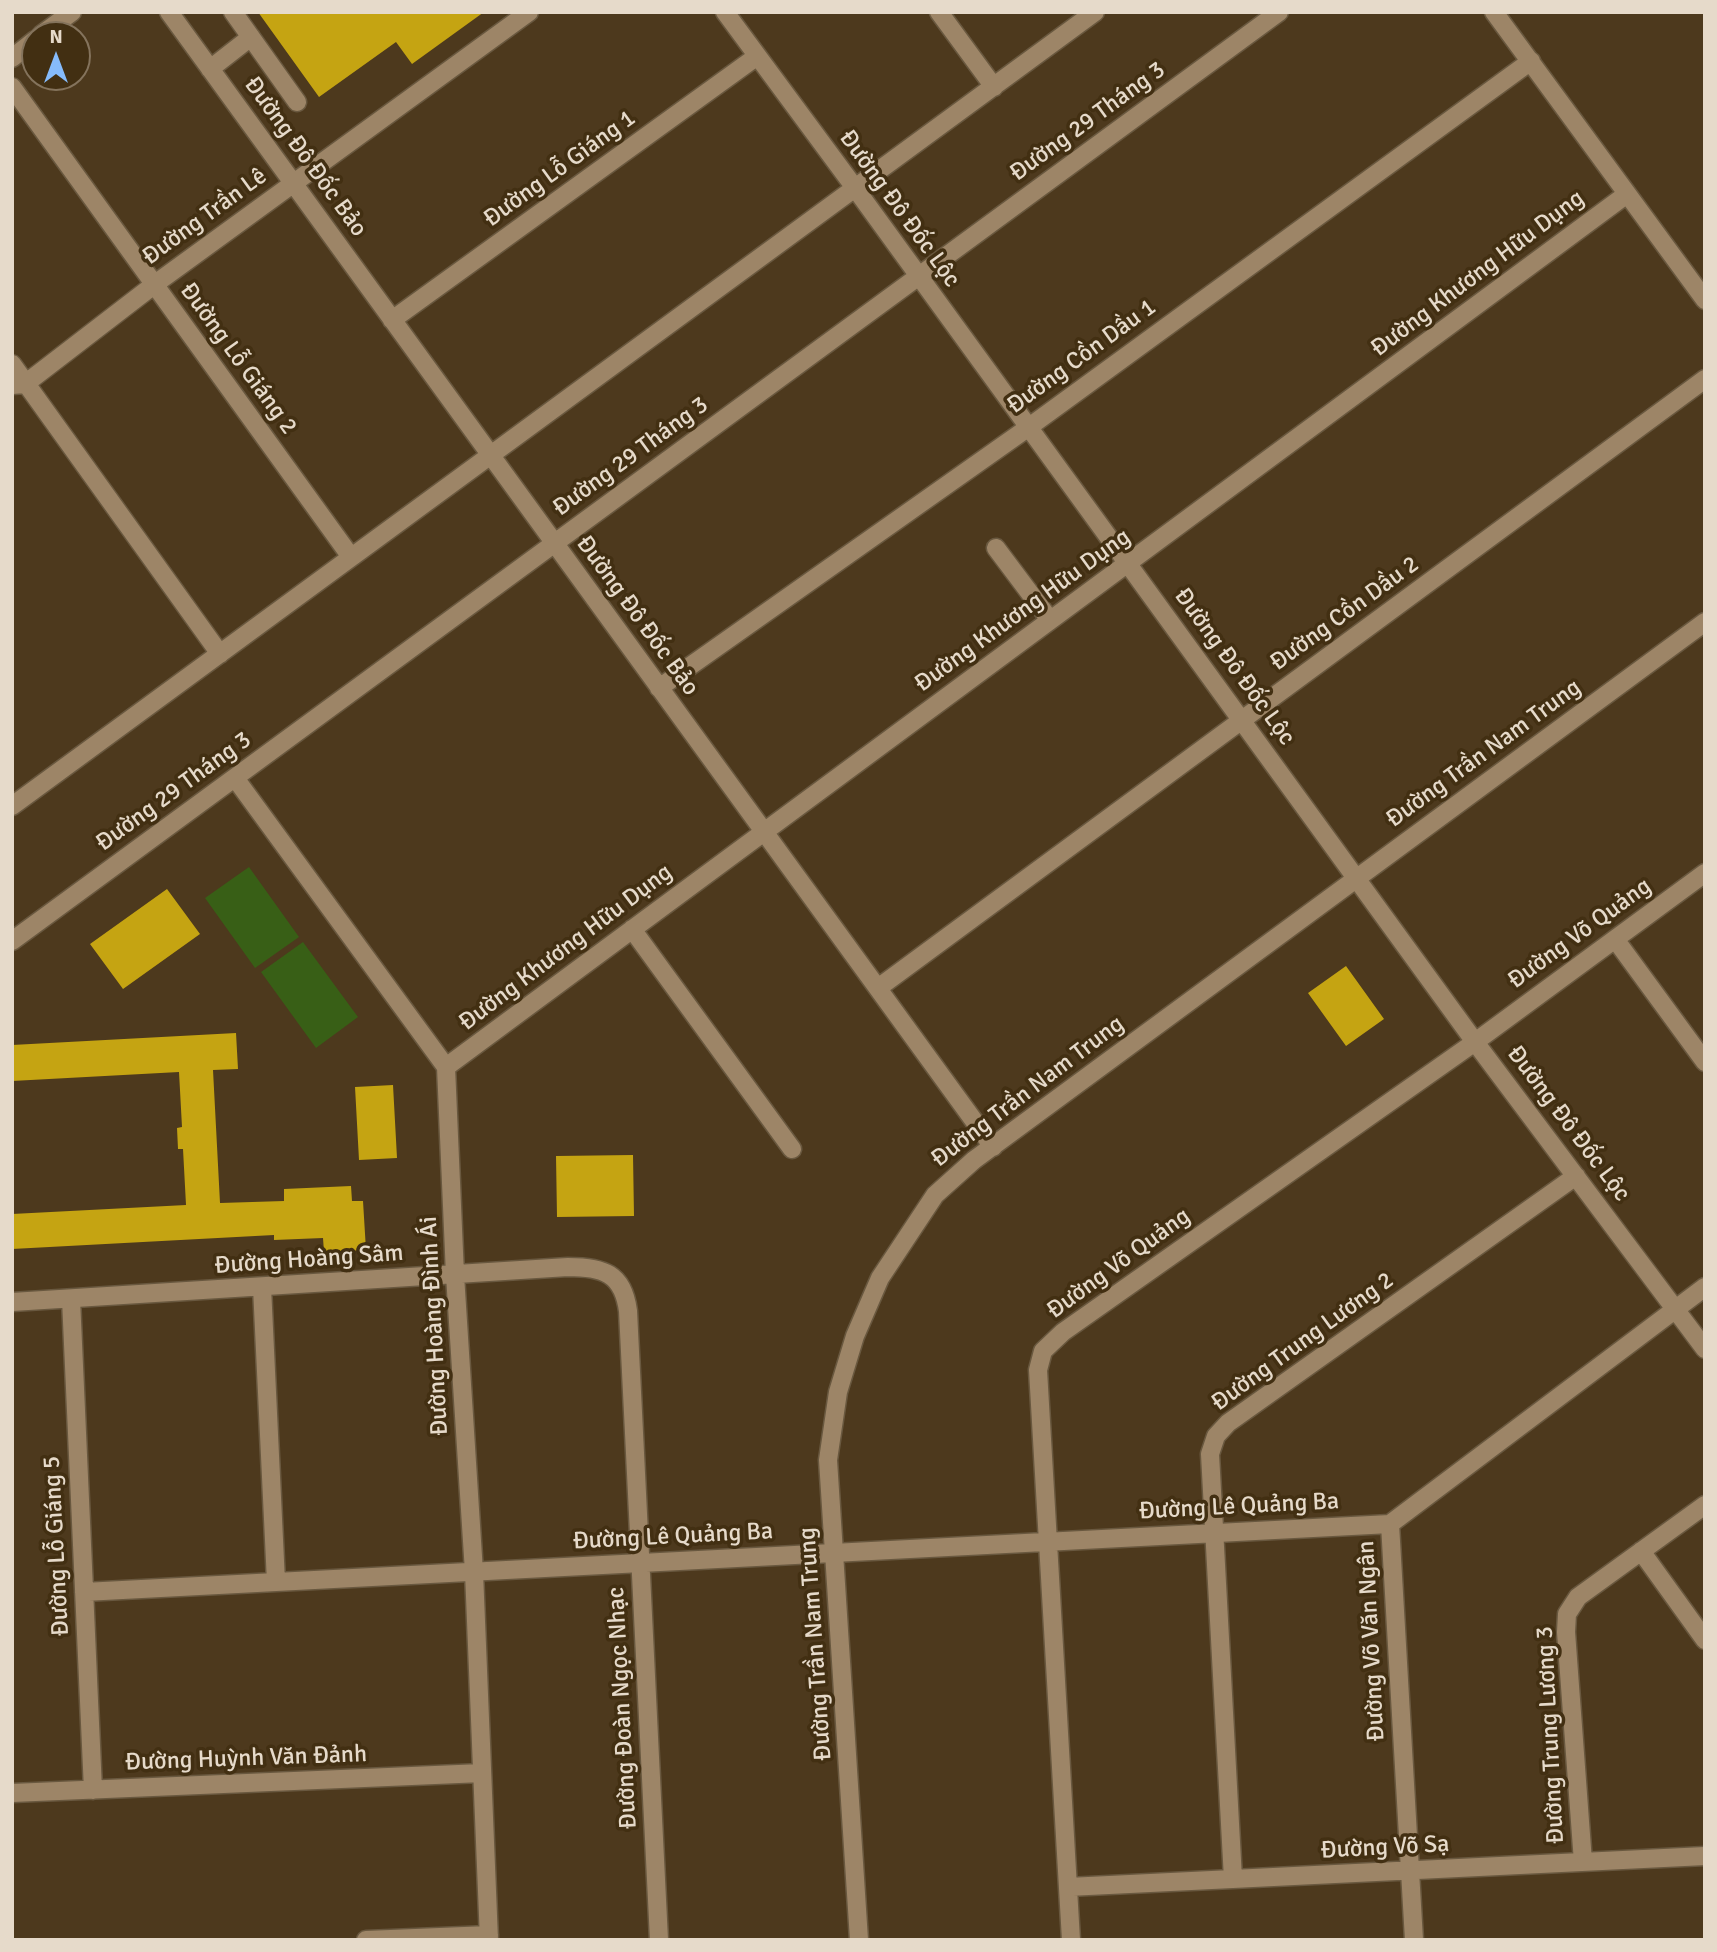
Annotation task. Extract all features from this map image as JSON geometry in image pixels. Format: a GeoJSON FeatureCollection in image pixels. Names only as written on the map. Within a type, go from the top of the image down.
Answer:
{"type":"FeatureCollection","features":[{"type":"Feature","properties":{"kind":"street","name":"Đường Đô Đốc Bảo"},"geometry":{"type":"LineString","coordinates":[[169,12],[993,1146]]}},
{"type":"Feature","properties":{"kind":"street"},"geometry":{"type":"LineString","coordinates":[[233,12],[297,102]]}},
{"type":"Feature","properties":{"kind":"street","name":"Đường Trần Lê"},"geometry":{"type":"LineString","coordinates":[[19,384],[529,12]]}},
{"type":"Feature","properties":{"kind":"street","name":"Đường Đô Đốc Lộc"},"geometry":{"type":"LineString","coordinates":[[725,12],[1475,1042],[1705,1349]]}},
{"type":"Feature","properties":{"kind":"street"},"geometry":{"type":"LineString","coordinates":[[939,12],[994,87]]}},
{"type":"Feature","properties":{"kind":"street"},"geometry":{"type":"LineString","coordinates":[[12,806],[1095,12]]}},
{"type":"Feature","properties":{"kind":"street","name":"Đường 29 Tháng 3"},"geometry":{"type":"LineString","coordinates":[[12,941],[1279,12]]}},
{"type":"Feature","properties":{"kind":"street"},"geometry":{"type":"LineString","coordinates":[[1494,12],[1627,194],[1702,290]]}},
{"type":"Feature","properties":{"kind":"street"},"geometry":{"type":"LineString","coordinates":[[210,69],[251,37]]}},
{"type":"Feature","properties":{"kind":"street","name":"Đường Lỗ Giáng 1"},"geometry":{"type":"LineString","coordinates":[[392,320],[756,57]]}},
{"type":"Feature","properties":{"kind":"street","name":"Đường Cồn Dầu 1"},"geometry":{"type":"LineString","coordinates":[[659,688],[1029,427],[1531,61]]}},
{"type":"Feature","properties":{"kind":"street","name":"Đường Lỗ Giáng 2"},"geometry":{"type":"LineString","coordinates":[[12,87],[351,557]]}},
{"type":"Feature","properties":{"kind":"street","name":"Đường Khương Hữu Dụng"},"geometry":{"type":"LineString","coordinates":[[446,1068],[1627,194]]}},
{"type":"Feature","properties":{"kind":"street"},"geometry":{"type":"LineString","coordinates":[[12,364],[19,384],[220,654]]}},
{"type":"Feature","properties":{"kind":"street","name":"Đường Cồn Dầu 2"},"geometry":{"type":"LineString","coordinates":[[878,988],[1705,379]]}},
{"type":"Feature","properties":{"kind":"street"},"geometry":{"type":"LineString","coordinates":[[996,548],[1049,620]]}},
{"type":"Feature","properties":{"kind":"street","name":"Đường Trần Nam Trung"},"geometry":{"type":"LineString","coordinates":[[859,1940],[828,1460],[838,1392],[855,1336],[880,1278],[935,1195],[993,1146],[1705,622]]}},
{"type":"Feature","properties":{"kind":"street"},"geometry":{"type":"LineString","coordinates":[[235,778],[446,1068]]}},
{"type":"Feature","properties":{"kind":"street","name":"Đường Võ Quảng"},"geometry":{"type":"LineString","coordinates":[[1071,1940],[1038,1370],[1042,1351],[1063,1332],[1475,1042],[1705,873]]}},
{"type":"Feature","properties":{"kind":"street"},"geometry":{"type":"LineString","coordinates":[[632,929],[792,1149]]}},
{"type":"Feature","properties":{"kind":"street"},"geometry":{"type":"LineString","coordinates":[[1615,939],[1705,1062]]}},
{"type":"Feature","properties":{"kind":"street","name":"Đường Hoàng Đình Ái"},"geometry":{"type":"LineString","coordinates":[[446,1068],[455,1275],[474,1572],[489,1937]]}},
{"type":"Feature","properties":{"kind":"street","name":"Đường Trung Lương 2"},"geometry":{"type":"LineString","coordinates":[[1233,1879],[1210,1454],[1216,1436],[1228,1423],[1576,1176]]}},
{"type":"Feature","properties":{"kind":"street","name":"Đường Hoàng Sâm"},"geometry":{"type":"LineString","coordinates":[[12,1302],[568,1267],[607,1272]]}},
{"type":"Feature","properties":{"kind":"street","name":"Đường Đoàn Ngọc Nhạc"},"geometry":{"type":"LineString","coordinates":[[607,1272],[618,1280],[626,1294],[628,1311],[659,1940]]}},
{"type":"Feature","properties":{"kind":"street"},"geometry":{"type":"LineString","coordinates":[[262,1287],[276,1582]]}},
{"type":"Feature","properties":{"kind":"street","name":"Đường Võ Văn Ngân"},"geometry":{"type":"LineString","coordinates":[[1414,1940],[1390,1524],[1705,1287]]}},
{"type":"Feature","properties":{"kind":"street","name":"Đường Lỗ Giáng 5"},"geometry":{"type":"LineString","coordinates":[[71,1299],[93,1790]]}},
{"type":"Feature","properties":{"kind":"street","name":"Đường Trung Lương 3"},"geometry":{"type":"LineString","coordinates":[[1583,1862],[1566,1632],[1567,1614],[1578,1597],[1705,1505]]}},
{"type":"Feature","properties":{"kind":"street","name":"Đường Lê Quảng Ba"},"geometry":{"type":"LineString","coordinates":[[83,1592],[1390,1524]]}},
{"type":"Feature","properties":{"kind":"street"},"geometry":{"type":"LineString","coordinates":[[1641,1551],[1705,1640]]}},
{"type":"Feature","properties":{"kind":"street","name":"Đường Huỳnh Văn Đảnh"},"geometry":{"type":"LineString","coordinates":[[12,1793],[482,1773]]}},
{"type":"Feature","properties":{"kind":"street","name":"Đường Võ Sạ"},"geometry":{"type":"LineString","coordinates":[[1068,1887],[1705,1856]]}},
{"type":"Feature","properties":{"kind":"street"},"geometry":{"type":"LineString","coordinates":[[366,1940],[489,1937]]}},
{"type":"Feature","properties":{"kind":"green space"},"geometry":{"type":"Polygon","coordinates":[[[249,867],[299,937],[255,968],[205,898],[249,867]]]}},
{"type":"Feature","properties":{"kind":"green space"},"geometry":{"type":"Polygon","coordinates":[[[303,942],[358,1017],[316,1048],[261,972],[303,942]]]}},
{"type":"Feature","properties":{"kind":"building"},"geometry":{"type":"Polygon","coordinates":[[[258,12],[484,12],[412,64],[396,42],[319,97],[258,12]]]}},
{"type":"Feature","properties":{"kind":"building"},"geometry":{"type":"Polygon","coordinates":[[[167,889],[200,934],[123,989],[90,944],[167,889]]]}},
{"type":"Feature","properties":{"kind":"building"},"geometry":{"type":"Polygon","coordinates":[[[1346,966],[1384,1019],[1346,1046],[1308,993],[1346,966]]]}},
{"type":"Feature","properties":{"kind":"building"},"geometry":{"type":"Polygon","coordinates":[[[236,1033],[238,1069],[213,1070],[220,1203],[284,1201],[284,1189],[351,1186],[352,1201],[363,1201],[366,1250],[324,1252],[323,1238],[274,1240],[274,1235],[12,1249],[12,1214],[186,1205],[183,1149],[178,1149],[177,1128],[182,1127],[179,1072],[12,1081],[12,1045],[236,1033]]]}},
{"type":"Feature","properties":{"kind":"building"},"geometry":{"type":"Polygon","coordinates":[[[393,1085],[397,1158],[359,1160],[355,1087],[393,1085]]]}},
{"type":"Feature","properties":{"kind":"building"},"geometry":{"type":"Polygon","coordinates":[[[633,1155],[634,1216],[557,1217],[556,1156],[633,1155]]]}}]}
